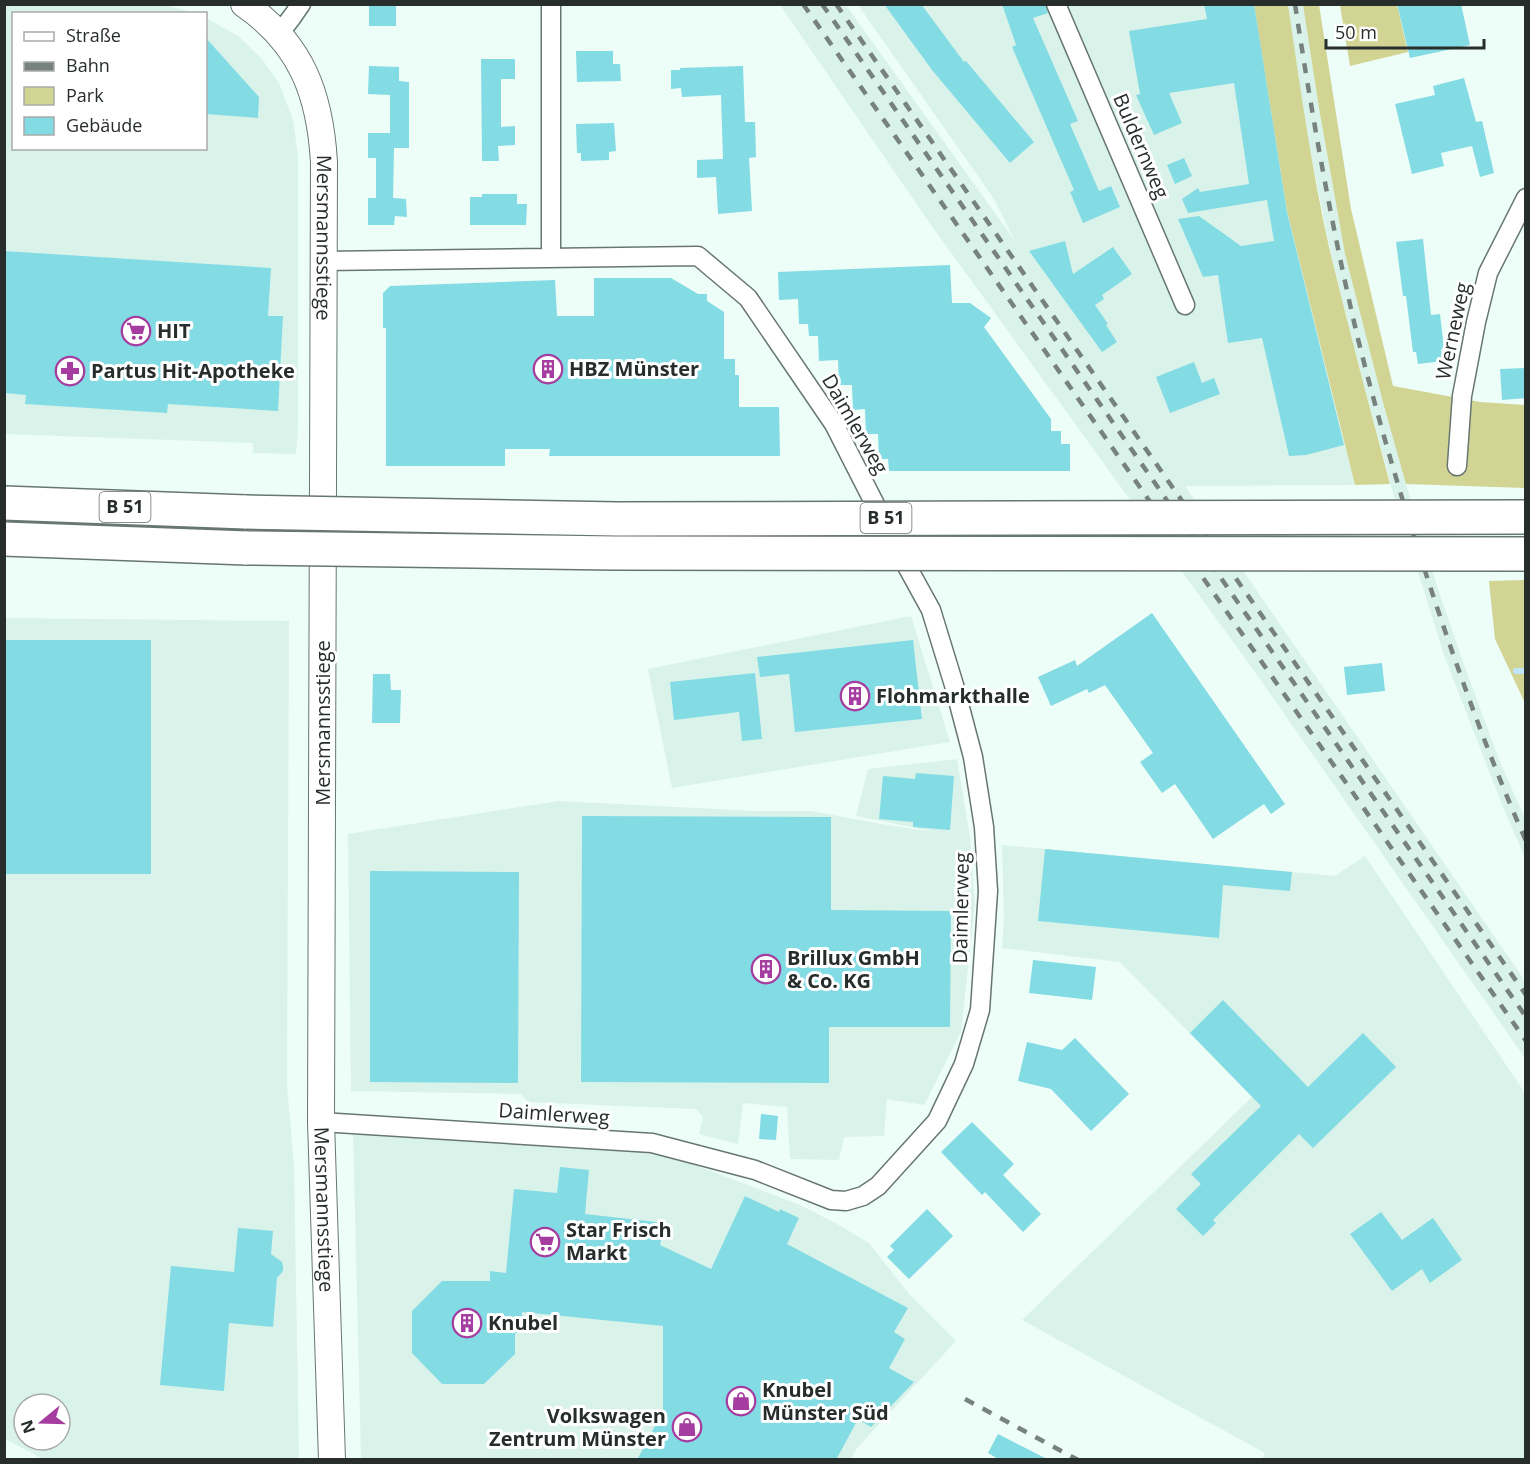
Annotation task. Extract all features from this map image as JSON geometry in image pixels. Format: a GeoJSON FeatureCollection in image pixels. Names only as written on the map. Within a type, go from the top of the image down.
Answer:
{"type":"FeatureCollection","features":[{"type":"Feature","properties":{"kind":"highway","name":"B 51"},"geometry":{"type":"LineString","coordinates":[[4,503],[246,512],[617,519],[1526,517]]}},
{"type":"Feature","properties":{"kind":"highway","name":"B 51"},"geometry":{"type":"LineString","coordinates":[[13,540],[247,548],[616,553],[1526,554]]}},
{"type":"Feature","properties":{"kind":"street","name":"Mersmannsstiege"},"geometry":{"type":"LineString","coordinates":[[243,4],[279,34],[301,66],[313,94],[320,120],[324,162],[321,1122],[332,1460]]}},
{"type":"Feature","properties":{"kind":"street"},"geometry":{"type":"LineString","coordinates":[[279,34],[301,4]]}},
{"type":"Feature","properties":{"kind":"street"},"geometry":{"type":"LineString","coordinates":[[551,4],[551,257]]}},
{"type":"Feature","properties":{"kind":"street","name":"Buldernweg"},"geometry":{"type":"LineString","coordinates":[[1056,4],[1185,305]]}},
{"type":"Feature","properties":{"kind":"street","name":"Werneweg"},"geometry":{"type":"LineString","coordinates":[[1457,466],[1462,396],[1488,273],[1523,208]]}},
{"type":"Feature","properties":{"kind":"street","name":"Daimlerweg"},"geometry":{"type":"LineString","coordinates":[[321,1122],[652,1143],[755,1170],[831,1200],[846,1201],[863,1196],[878,1186],[937,1121],[964,1064],[980,1010],[988,891],[984,827],[970,746],[931,610],[834,424],[748,298],[698,256],[323,261]]}},
{"type":"Feature","properties":{"kind":"shaded area"},"geometry":{"type":"Polygon","coordinates":[[[161,4],[192,12],[12,12],[12,150],[207,150],[207,19],[238,36],[262,59],[279,83],[293,120],[298,155],[298,430],[296,454],[253,453],[253,443],[5,434],[5,5],[161,4]]]}},
{"type":"Feature","properties":{"kind":"shaded area"},"geometry":{"type":"Polygon","coordinates":[[[780,5],[846,5],[1015,241],[994,199],[858,5],[1254,5],[1287,211],[1355,485],[1185,486],[1525,981],[1525,1058],[1257,675],[931,225],[780,5]]]}},
{"type":"Feature","properties":{"kind":"shaded area"},"geometry":{"type":"Polygon","coordinates":[[[1288,5],[1303,5],[1345,254],[1406,484],[1462,659],[1498,757],[1525,819],[1525,858],[1444,655],[1392,489],[1329,245],[1306,129],[1288,5]]]}},
{"type":"Feature","properties":{"kind":"shaded area"},"geometry":{"type":"Polygon","coordinates":[[[911,616],[950,742],[672,788],[648,669],[911,616]]]}},
{"type":"Feature","properties":{"kind":"shaded area"},"geometry":{"type":"Polygon","coordinates":[[[4,618],[289,621],[287,1086],[294,1165],[299,1459],[43,1459],[30,1452],[72,1452],[72,1392],[12,1392],[12,1443],[5,1439],[4,618]]]}},
{"type":"Feature","properties":{"kind":"shaded area"},"geometry":{"type":"Polygon","coordinates":[[[957,759],[970,837],[975,905],[961,1032],[924,1105],[887,1099],[884,1136],[844,1137],[839,1160],[790,1159],[787,1107],[743,1103],[738,1144],[699,1134],[703,1117],[696,1109],[528,1102],[521,1094],[351,1091],[348,834],[558,801],[756,811],[811,811],[941,833],[856,816],[868,769],[957,759]]]}},
{"type":"Feature","properties":{"kind":"shaded area"},"geometry":{"type":"Polygon","coordinates":[[[1002,845],[1335,876],[1365,856],[1525,1093],[1525,1459],[1262,1459],[1265,1453],[1022,1320],[1252,1097],[1120,962],[1002,948],[1004,916],[1002,845]]]}},
{"type":"Feature","properties":{"kind":"shaded area"},"geometry":{"type":"Polygon","coordinates":[[[353,1129],[658,1151],[800,1205],[869,1243],[909,1294],[956,1341],[857,1448],[851,1459],[361,1459],[353,1129]]]}},
{"type":"Feature","properties":{"kind":"green space"},"geometry":{"type":"Polygon","coordinates":[[[1254,5],[1288,5],[1306,126],[1329,247],[1390,484],[1355,485],[1287,211],[1254,5]]]}},
{"type":"Feature","properties":{"kind":"green space"},"geometry":{"type":"Polygon","coordinates":[[[1303,5],[1319,5],[1351,209],[1393,386],[1480,402],[1525,405],[1525,488],[1406,484],[1345,254],[1303,5]]]}},
{"type":"Feature","properties":{"kind":"green space"},"geometry":{"type":"Polygon","coordinates":[[[1340,5],[1397,5],[1408,52],[1350,66],[1340,5]]]}},
{"type":"Feature","properties":{"kind":"green space"},"geometry":{"type":"Polygon","coordinates":[[[1526,580],[1525,703],[1495,639],[1489,581],[1526,580]]]}},
{"type":"Feature","properties":{"kind":"building"},"geometry":{"type":"Polygon","coordinates":[[[369,4],[396,4],[396,26],[369,26],[369,4]]]}},
{"type":"Feature","properties":{"kind":"building"},"geometry":{"type":"Polygon","coordinates":[[[884,4],[921,4],[964,62],[966,61],[1034,142],[1010,163],[932,70],[884,4]]]}},
{"type":"Feature","properties":{"kind":"building"},"geometry":{"type":"Polygon","coordinates":[[[1002,4],[1045,4],[1048,13],[1033,18],[1078,121],[1070,124],[1099,191],[1111,186],[1120,207],[1083,223],[1070,192],[1074,190],[1012,47],[1016,45],[1002,4]]]}},
{"type":"Feature","properties":{"kind":"building"},"geometry":{"type":"Polygon","coordinates":[[[1204,4],[1254,4],[1287,212],[1344,445],[1306,455],[1289,456],[1262,338],[1228,343],[1218,275],[1203,277],[1178,219],[1199,216],[1241,246],[1274,241],[1267,200],[1188,213],[1182,199],[1198,188],[1200,192],[1249,184],[1234,83],[1169,93],[1182,123],[1154,135],[1136,95],[1140,94],[1129,31],[1207,19],[1204,4]]]}},
{"type":"Feature","properties":{"kind":"building"},"geometry":{"type":"Polygon","coordinates":[[[1397,4],[1461,4],[1470,45],[1410,58],[1397,4]]]}},
{"type":"Feature","properties":{"kind":"building"},"geometry":{"type":"Polygon","coordinates":[[[207,39],[259,97],[258,118],[207,114],[207,39]]]}},
{"type":"Feature","properties":{"kind":"building"},"geometry":{"type":"Polygon","coordinates":[[[576,51],[613,51],[613,64],[620,64],[621,81],[577,82],[576,51]]]}},
{"type":"Feature","properties":{"kind":"building"},"geometry":{"type":"Polygon","coordinates":[[[481,59],[515,59],[515,79],[501,79],[501,127],[515,126],[515,145],[498,146],[499,161],[482,161],[481,59]]]}},
{"type":"Feature","properties":{"kind":"building"},"geometry":{"type":"Polygon","coordinates":[[[369,66],[399,67],[399,81],[409,82],[409,148],[394,148],[393,198],[406,199],[407,217],[395,216],[394,225],[368,225],[368,198],[376,198],[376,158],[368,158],[368,133],[390,133],[390,95],[368,94],[369,66]]]}},
{"type":"Feature","properties":{"kind":"building"},"geometry":{"type":"Polygon","coordinates":[[[743,66],[745,122],[755,122],[756,157],[749,158],[752,211],[718,214],[716,177],[697,178],[697,160],[723,159],[721,95],[682,97],[681,88],[671,89],[671,70],[743,66]]]}},
{"type":"Feature","properties":{"kind":"building"},"geometry":{"type":"Polygon","coordinates":[[[1464,78],[1476,122],[1482,121],[1494,173],[1480,177],[1472,146],[1441,153],[1444,166],[1412,174],[1395,104],[1435,95],[1433,86],[1464,78]]]}},
{"type":"Feature","properties":{"kind":"building"},"geometry":{"type":"Polygon","coordinates":[[[614,123],[616,151],[609,152],[609,160],[581,161],[581,153],[577,153],[576,124],[614,123]]]}},
{"type":"Feature","properties":{"kind":"building"},"geometry":{"type":"Polygon","coordinates":[[[1184,158],[1192,176],[1175,184],[1167,165],[1184,158]]]}},
{"type":"Feature","properties":{"kind":"building"},"geometry":{"type":"Polygon","coordinates":[[[482,194],[517,194],[517,204],[527,204],[526,225],[470,225],[470,197],[482,197],[482,194]]]}},
{"type":"Feature","properties":{"kind":"building"},"geometry":{"type":"Polygon","coordinates":[[[1423,239],[1431,315],[1440,314],[1444,349],[1441,349],[1443,361],[1418,364],[1416,352],[1413,352],[1396,242],[1423,239]]]}},
{"type":"Feature","properties":{"kind":"building"},"geometry":{"type":"Polygon","coordinates":[[[1065,241],[1073,274],[1113,247],[1132,274],[1102,295],[1104,299],[1095,305],[1117,342],[1102,352],[1029,251],[1065,241]]]}},
{"type":"Feature","properties":{"kind":"building","name":"HIT"},"geometry":{"type":"Polygon","coordinates":[[[4,251],[271,268],[268,316],[283,316],[278,411],[168,404],[167,413],[25,404],[26,395],[4,393],[4,251]]]}},
{"type":"Feature","properties":{"kind":"building"},"geometry":{"type":"Polygon","coordinates":[[[950,265],[952,303],[970,303],[991,318],[984,327],[1051,419],[1051,431],[1061,431],[1061,444],[1070,444],[1070,471],[889,471],[888,459],[879,459],[878,434],[866,434],[865,409],[853,410],[852,385],[839,385],[838,360],[819,361],[818,336],[809,336],[808,324],[799,324],[798,299],[779,300],[778,272],[950,265]]]}},
{"type":"Feature","properties":{"kind":"building"},"geometry":{"type":"Polygon","coordinates":[[[594,278],[671,278],[698,294],[707,294],[707,301],[724,312],[724,359],[735,359],[735,375],[739,375],[739,407],[779,407],[780,456],[549,456],[550,449],[505,449],[505,466],[386,466],[386,328],[383,328],[383,293],[390,286],[555,280],[557,316],[594,316],[594,278]]]}},
{"type":"Feature","properties":{"kind":"building"},"geometry":{"type":"Polygon","coordinates":[[[1194,362],[1202,383],[1214,378],[1220,394],[1170,413],[1156,377],[1194,362]]]}},
{"type":"Feature","properties":{"kind":"building"},"geometry":{"type":"Polygon","coordinates":[[[1526,368],[1526,398],[1502,400],[1500,369],[1526,368]]]}},
{"type":"Feature","properties":{"kind":"building"},"geometry":{"type":"Polygon","coordinates":[[[1152,613],[1285,804],[1271,814],[1264,804],[1213,839],[1175,784],[1162,793],[1140,762],[1153,753],[1105,685],[1089,693],[1087,689],[1051,706],[1038,677],[1075,660],[1077,666],[1152,613]]]}},
{"type":"Feature","properties":{"kind":"building"},"geometry":{"type":"Polygon","coordinates":[[[4,640],[151,640],[151,874],[4,874],[4,640]]]}},
{"type":"Feature","properties":{"kind":"building","name":"Flohmarkthalle"},"geometry":{"type":"Polygon","coordinates":[[[913,640],[922,719],[795,732],[789,674],[760,677],[757,657],[913,640]]]}},
{"type":"Feature","properties":{"kind":"building"},"geometry":{"type":"Polygon","coordinates":[[[1382,663],[1385,691],[1347,695],[1344,667],[1382,663]]]}},
{"type":"Feature","properties":{"kind":"building"},"geometry":{"type":"Polygon","coordinates":[[[755,673],[762,739],[742,741],[739,712],[674,720],[670,682],[755,673]]]}},
{"type":"Feature","properties":{"kind":"building"},"geometry":{"type":"Polygon","coordinates":[[[373,674],[390,674],[391,690],[401,690],[400,723],[372,723],[373,674]]]}},
{"type":"Feature","properties":{"kind":"building"},"geometry":{"type":"Polygon","coordinates":[[[916,773],[954,776],[950,830],[913,827],[913,822],[879,819],[883,776],[915,779],[916,773]]]}},
{"type":"Feature","properties":{"kind":"building","name":"Brillux GmbH & Co. KG"},"geometry":{"type":"Polygon","coordinates":[[[582,816],[831,817],[831,910],[951,911],[950,1027],[829,1027],[829,1083],[581,1082],[582,816]]]}},
{"type":"Feature","properties":{"kind":"building"},"geometry":{"type":"Polygon","coordinates":[[[1045,849],[1292,872],[1290,891],[1223,885],[1219,938],[1038,921],[1045,849]]]}},
{"type":"Feature","properties":{"kind":"building"},"geometry":{"type":"Polygon","coordinates":[[[370,871],[519,872],[518,1083],[370,1082],[370,871]]]}},
{"type":"Feature","properties":{"kind":"building"},"geometry":{"type":"Polygon","coordinates":[[[1033,960],[1096,967],[1092,1000],[1029,993],[1033,960]]]}},
{"type":"Feature","properties":{"kind":"building"},"geometry":{"type":"Polygon","coordinates":[[[1223,1000],[1308,1087],[1363,1033],[1396,1067],[1313,1148],[1299,1134],[1213,1220],[1216,1223],[1203,1236],[1176,1209],[1201,1184],[1191,1174],[1261,1106],[1190,1033],[1223,1000]]]}},
{"type":"Feature","properties":{"kind":"building"},"geometry":{"type":"Polygon","coordinates":[[[1075,1038],[1129,1094],[1091,1131],[1051,1089],[1018,1081],[1027,1042],[1062,1050],[1075,1038]]]}},
{"type":"Feature","properties":{"kind":"building"},"geometry":{"type":"Polygon","coordinates":[[[761,1114],[778,1116],[776,1140],[759,1139],[761,1114]]]}},
{"type":"Feature","properties":{"kind":"building"},"geometry":{"type":"Polygon","coordinates":[[[972,1122],[1014,1164],[1003,1175],[1041,1214],[1023,1232],[985,1192],[982,1195],[941,1152],[972,1122]]]}},
{"type":"Feature","properties":{"kind":"building"},"geometry":{"type":"Polygon","coordinates":[[[560,1167],[589,1170],[585,1214],[665,1223],[660,1245],[711,1269],[745,1196],[779,1212],[780,1209],[799,1218],[787,1244],[908,1308],[894,1332],[905,1339],[889,1368],[914,1382],[871,1427],[857,1421],[836,1460],[637,1460],[663,1411],[663,1326],[522,1312],[522,1333],[515,1333],[515,1354],[484,1384],[442,1384],[412,1353],[412,1311],[442,1281],[490,1281],[490,1271],[506,1273],[514,1189],[557,1193],[560,1167]]]}},
{"type":"Feature","properties":{"kind":"building"},"geometry":{"type":"Polygon","coordinates":[[[927,1209],[953,1236],[909,1279],[887,1257],[894,1250],[890,1246],[927,1209]]]}},
{"type":"Feature","properties":{"kind":"building"},"geometry":{"type":"Polygon","coordinates":[[[1381,1212],[1402,1240],[1433,1218],[1462,1260],[1430,1283],[1422,1269],[1392,1291],[1350,1234],[1381,1212]]]}},
{"type":"Feature","properties":{"kind":"building"},"geometry":{"type":"Polygon","coordinates":[[[238,1228],[273,1231],[271,1254],[282,1262],[283,1271],[277,1278],[273,1327],[229,1323],[224,1391],[160,1385],[171,1266],[234,1272],[238,1228]]]}},
{"type":"Feature","properties":{"kind":"building"},"geometry":{"type":"Polygon","coordinates":[[[998,1434],[1049,1460],[1000,1460],[988,1453],[998,1434]]]}},
{"type":"Feature","properties":{"kind":"waterway"},"geometry":{"type":"LineString","coordinates":[[1516,671],[1526,671]]}},
{"type":"Feature","properties":{"kind":"railway"},"geometry":{"type":"LineString","coordinates":[[803,4],[1526,1041]]}},
{"type":"Feature","properties":{"kind":"railway"},"geometry":{"type":"LineString","coordinates":[[822,4],[1526,1017]]}},
{"type":"Feature","properties":{"kind":"railway"},"geometry":{"type":"LineString","coordinates":[[836,4],[1526,995]]}},
{"type":"Feature","properties":{"kind":"railway"},"geometry":{"type":"LineString","coordinates":[[1295,4],[1331,214],[1358,339],[1377,411],[1408,519],[1452,652],[1526,841]]}},
{"type":"Feature","properties":{"kind":"railway"},"geometry":{"type":"LineString","coordinates":[[965,1399],[1078,1460]]}},
{"type":"Feature","properties":{"kind":"place","name":"HIT"},"geometry":{"type":"Point","coordinates":[136,331]}},
{"type":"Feature","properties":{"kind":"place","name":"HBZ Münster"},"geometry":{"type":"Point","coordinates":[548,369]}},
{"type":"Feature","properties":{"kind":"place","name":"Partus Hit-Apotheke"},"geometry":{"type":"Point","coordinates":[70,371]}},
{"type":"Feature","properties":{"kind":"place","name":"Flohmarkthalle"},"geometry":{"type":"Point","coordinates":[855,696]}},
{"type":"Feature","properties":{"kind":"place","name":"Brillux GmbH & Co. KG"},"geometry":{"type":"Point","coordinates":[766,969]}},
{"type":"Feature","properties":{"kind":"place","name":"Star Frisch Markt"},"geometry":{"type":"Point","coordinates":[545,1242]}},
{"type":"Feature","properties":{"kind":"place","name":"Knubel"},"geometry":{"type":"Point","coordinates":[467,1323]}},
{"type":"Feature","properties":{"kind":"place","name":"Knubel Münster Süd"},"geometry":{"type":"Point","coordinates":[741,1401]}},
{"type":"Feature","properties":{"kind":"place","name":"Volkswagen Zentrum Münster"},"geometry":{"type":"Point","coordinates":[687,1427]}}]}
